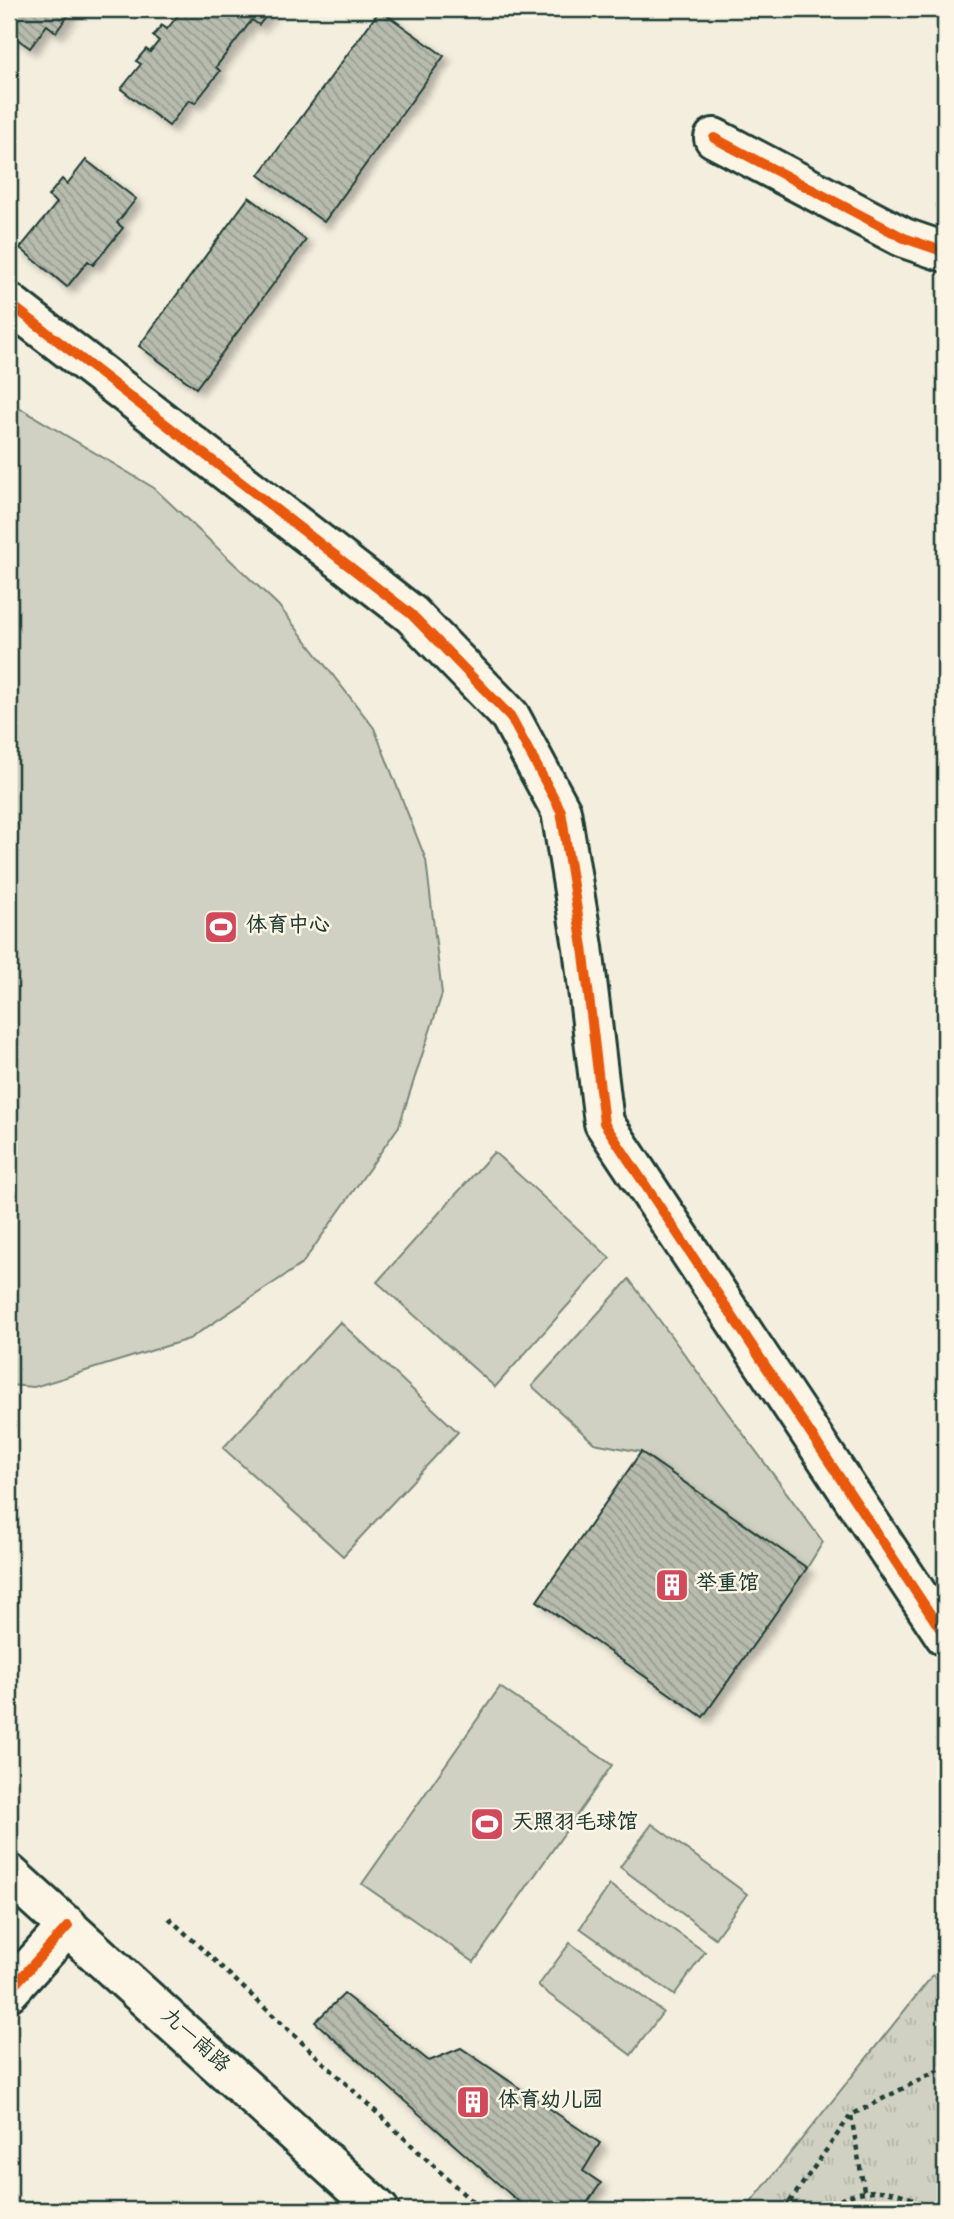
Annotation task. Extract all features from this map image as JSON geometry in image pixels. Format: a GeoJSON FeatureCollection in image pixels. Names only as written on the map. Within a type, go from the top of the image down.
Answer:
{"type":"FeatureCollection","features":[{"type":"Feature","properties":{"kind":"street"},"geometry":{"type":"LineString","coordinates":[[714,138],[904,238],[945,252]]}},
{"type":"Feature","properties":{"kind":"street"},"geometry":{"type":"LineString","coordinates":[[9,303],[411,614],[510,716],[561,811],[583,947],[604,1123],[945,1636]]}},
{"type":"Feature","properties":{"kind":"street","name":"九一南路"},"geometry":{"type":"LineString","coordinates":[[9,1874],[379,2210]]}},
{"type":"Feature","properties":{"kind":"street"},"geometry":{"type":"LineString","coordinates":[[9,1991],[68,1926]]}},
{"type":"Feature","properties":{"kind":"path"},"geometry":{"type":"LineString","coordinates":[[9,1763],[14,1768]]}},
{"type":"Feature","properties":{"kind":"path"},"geometry":{"type":"LineString","coordinates":[[169,1918],[481,2210]]}},
{"type":"Feature","properties":{"kind":"path"},"geometry":{"type":"LineString","coordinates":[[784,2210],[851,2115],[945,2067]]}},
{"type":"Feature","properties":{"kind":"path"},"geometry":{"type":"LineString","coordinates":[[851,2115],[864,2190]]}},
{"type":"Feature","properties":{"kind":"path"},"geometry":{"type":"LineString","coordinates":[[823,2210],[839,2199],[864,2190],[890,2191],[915,2199],[931,2210]]}},
{"type":"Feature","properties":{"kind":"green space","name":"体育中心"},"geometry":{"type":"Polygon","coordinates":[[[9,405],[23,410],[154,488],[278,605],[374,728],[426,860],[442,994],[399,1126],[302,1264],[189,1339],[34,1387],[9,1385],[9,405]]]}},
{"type":"Feature","properties":{"kind":"green space"},"geometry":{"type":"Polygon","coordinates":[[[494,1152],[610,1258],[495,1387],[377,1282],[494,1152]]]}},
{"type":"Feature","properties":{"kind":"green space"},"geometry":{"type":"Polygon","coordinates":[[[629,1279],[823,1542],[807,1568],[641,1452],[594,1443],[532,1386],[629,1279]]]}},
{"type":"Feature","properties":{"kind":"green space"},"geometry":{"type":"Polygon","coordinates":[[[340,1322],[458,1432],[343,1556],[223,1448],[340,1322]]]}},
{"type":"Feature","properties":{"kind":"green space","name":"天照羽毛球馆"},"geometry":{"type":"Polygon","coordinates":[[[500,1687],[612,1765],[474,1962],[362,1884],[500,1687]]]}},
{"type":"Feature","properties":{"kind":"green space"},"geometry":{"type":"Polygon","coordinates":[[[652,1824],[747,1894],[715,1938],[620,1867],[652,1824]]]}},
{"type":"Feature","properties":{"kind":"green space"},"geometry":{"type":"Polygon","coordinates":[[[610,1885],[705,1952],[674,1995],[580,1928],[610,1885]]]}},
{"type":"Feature","properties":{"kind":"green space"},"geometry":{"type":"Polygon","coordinates":[[[570,1943],[663,2012],[631,2055],[538,1986],[570,1943]]]}},
{"type":"Feature","properties":{"kind":"green space"},"geometry":{"type":"Polygon","coordinates":[[[933,1975],[945,1984],[945,2210],[745,2210],[933,1975]]]}},
{"type":"Feature","properties":{"kind":"building"},"geometry":{"type":"Polygon","coordinates":[[[9,9],[73,9],[56,32],[47,25],[30,48],[9,33],[9,9]]]}},
{"type":"Feature","properties":{"kind":"building"},"geometry":{"type":"Polygon","coordinates":[[[183,9],[272,9],[259,25],[252,20],[216,67],[220,71],[195,103],[189,100],[169,126],[121,89],[141,64],[136,61],[146,49],[150,52],[159,41],[153,36],[162,25],[167,29],[183,9]]]}},
{"type":"Feature","properties":{"kind":"building"},"geometry":{"type":"Polygon","coordinates":[[[380,10],[444,56],[324,222],[259,175],[380,10]]]}},
{"type":"Feature","properties":{"kind":"building"},"geometry":{"type":"Polygon","coordinates":[[[86,160],[136,199],[117,223],[123,228],[93,265],[88,261],[67,287],[20,248],[57,203],[48,196],[62,179],[67,184],[86,160]]]}},
{"type":"Feature","properties":{"kind":"building"},"geometry":{"type":"Polygon","coordinates":[[[249,197],[306,240],[196,388],[139,346],[249,197]]]}},
{"type":"Feature","properties":{"kind":"building","name":"举重馆"},"geometry":{"type":"Polygon","coordinates":[[[641,1452],[807,1568],[703,1717],[537,1601],[641,1452]]]}},
{"type":"Feature","properties":{"kind":"building","name":"体育幼儿园"},"geometry":{"type":"Polygon","coordinates":[[[344,1994],[429,2061],[461,2048],[600,2143],[583,2171],[601,2183],[582,2210],[528,2210],[315,2022],[344,1994]]]}},
{"type":"Feature","properties":{"kind":"cycle path"},"geometry":{"type":"LineString","coordinates":[[714,138],[904,238],[945,252]]}},
{"type":"Feature","properties":{"kind":"cycle path"},"geometry":{"type":"LineString","coordinates":[[9,303],[411,614],[510,716],[561,811],[583,947],[604,1123],[945,1636]]}},
{"type":"Feature","properties":{"kind":"cycle path"},"geometry":{"type":"LineString","coordinates":[[9,1991],[68,1926]]}},
{"type":"Feature","properties":{"kind":"place","name":"体育中心"},"geometry":{"type":"Point","coordinates":[221,927]}},
{"type":"Feature","properties":{"kind":"place","name":"举重馆"},"geometry":{"type":"Point","coordinates":[672,1585]}},
{"type":"Feature","properties":{"kind":"place","name":"天照羽毛球馆"},"geometry":{"type":"Point","coordinates":[487,1824]}},
{"type":"Feature","properties":{"kind":"place","name":"体育幼儿园"},"geometry":{"type":"Point","coordinates":[473,2102]}}]}
